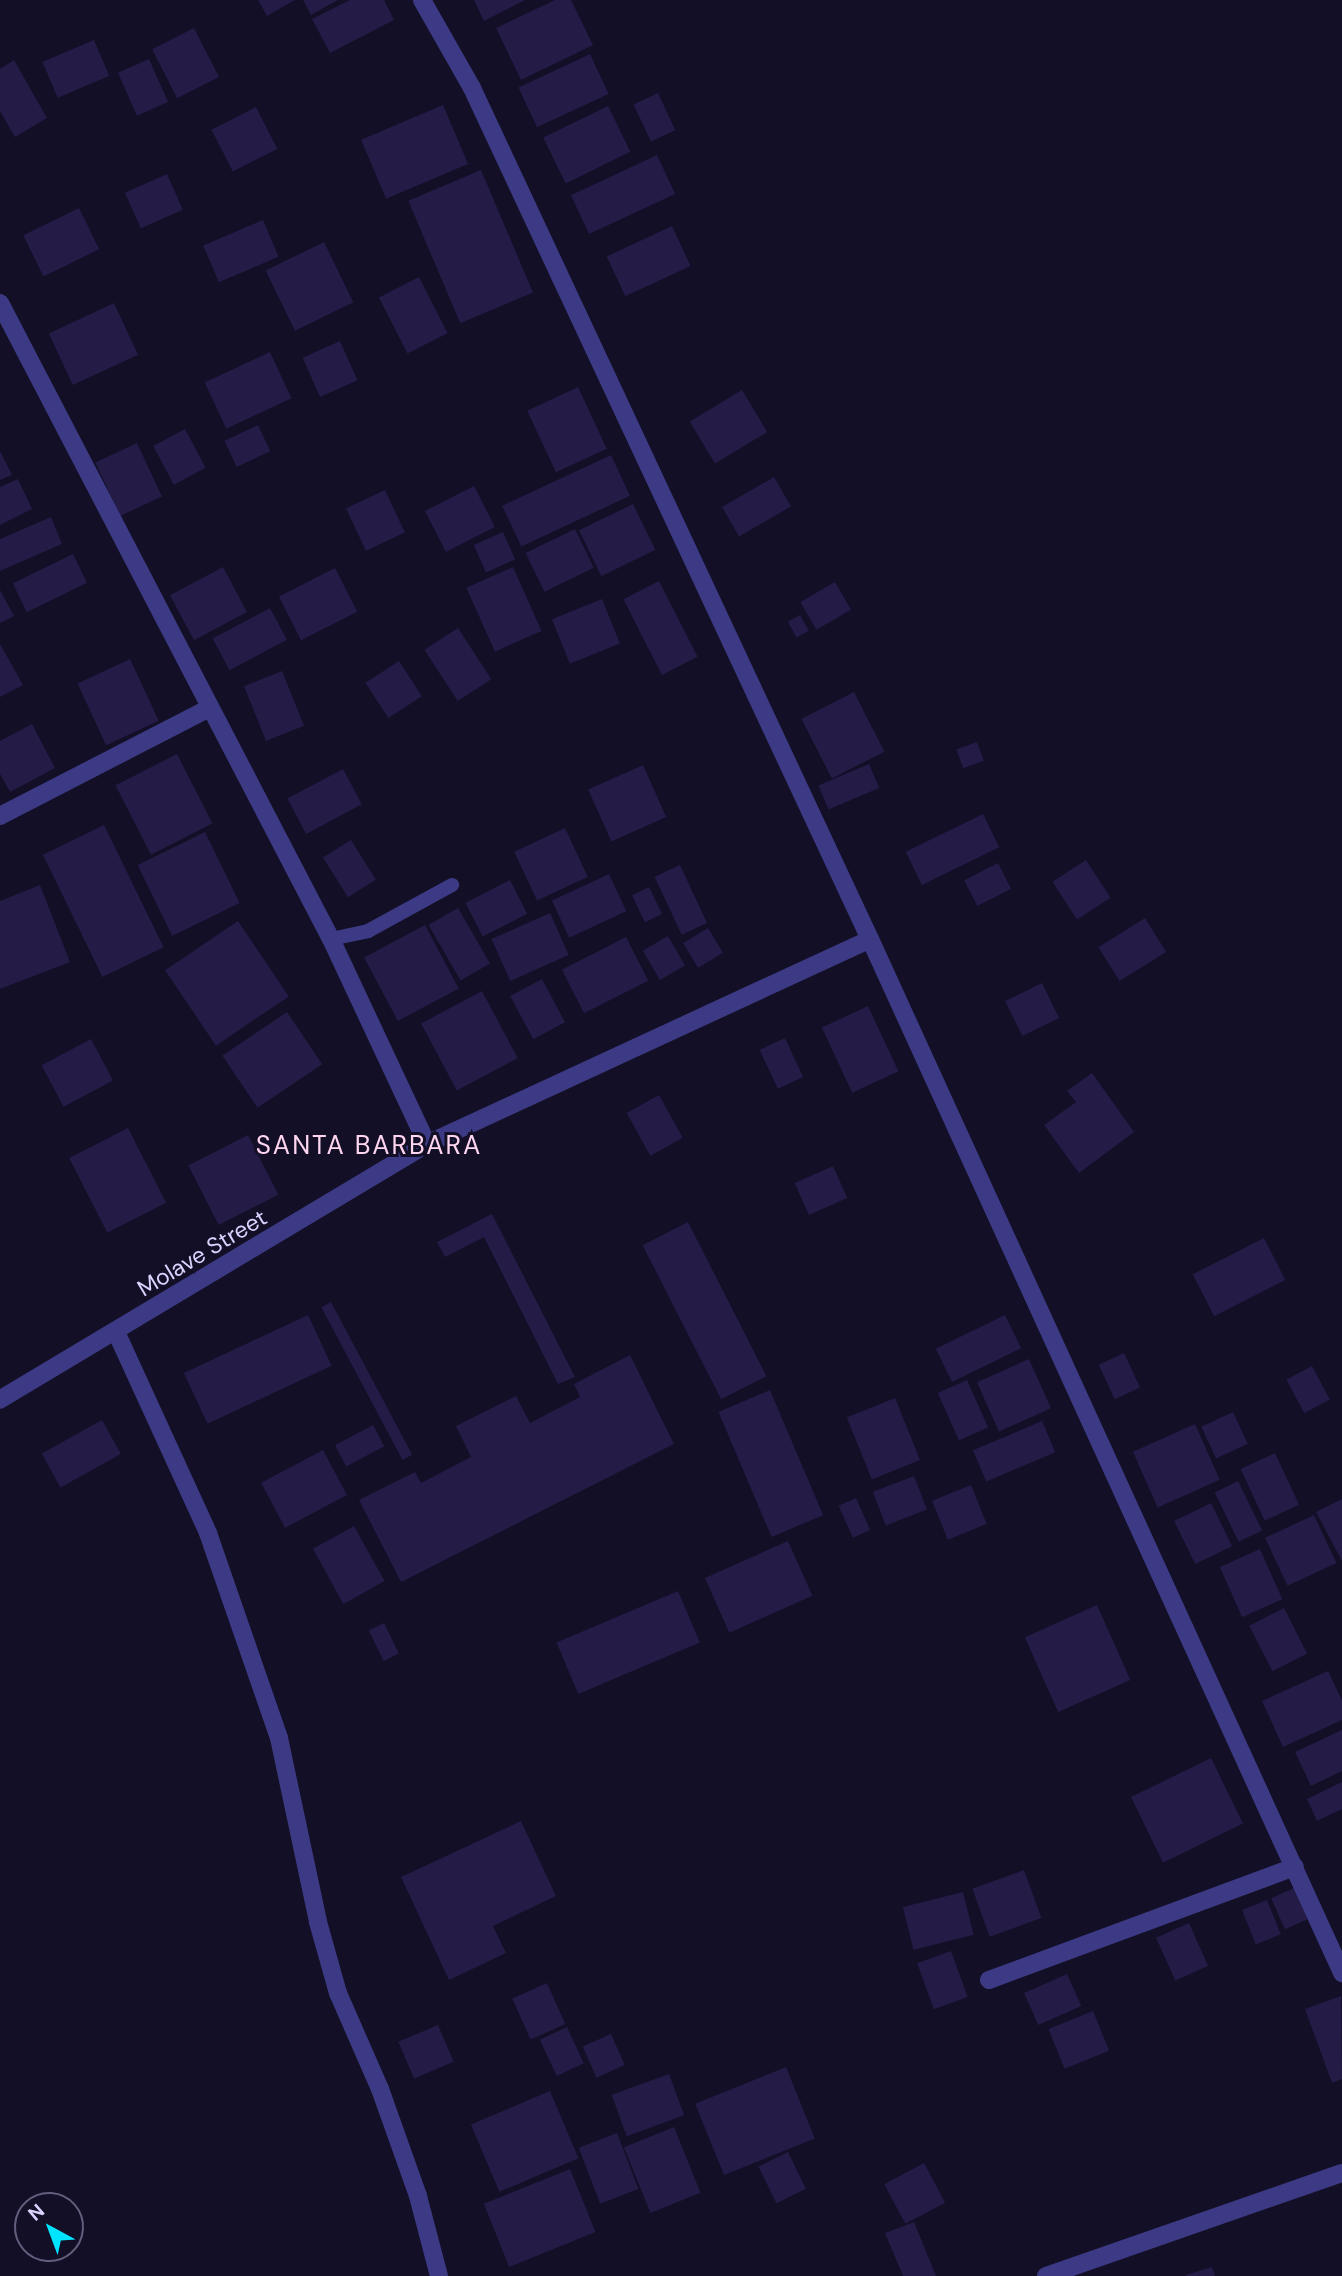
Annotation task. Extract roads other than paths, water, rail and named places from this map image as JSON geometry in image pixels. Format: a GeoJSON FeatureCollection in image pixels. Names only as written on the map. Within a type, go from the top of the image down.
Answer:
{"type":"FeatureCollection","features":[{"type":"Feature","properties":{"kind":"street"},"geometry":{"type":"LineString","coordinates":[[422,0],[472,88],[870,939],[1342,1973]]}},
{"type":"Feature","properties":{"kind":"street"},"geometry":{"type":"LineString","coordinates":[[0,303],[207,709],[331,939],[427,1144]]}},
{"type":"Feature","properties":{"kind":"street"},"geometry":{"type":"LineString","coordinates":[[0,816],[207,709]]}},
{"type":"Feature","properties":{"kind":"street","name":"Molave Street"},"geometry":{"type":"LineString","coordinates":[[0,1400],[117,1334],[427,1144],[870,939]]}},
{"type":"Feature","properties":{"kind":"street"},"geometry":{"type":"LineString","coordinates":[[117,1334],[208,1533],[279,1738],[318,1922],[338,1993],[380,2089],[418,2196],[439,2276]]}},
{"type":"Feature","properties":{"kind":"street"},"geometry":{"type":"LineString","coordinates":[[989,1980],[1295,1867]]}},
{"type":"Feature","properties":{"kind":"street"},"geometry":{"type":"LineString","coordinates":[[1046,2276],[1342,2173]]}},
{"type":"Feature","properties":{"kind":"lane"},"geometry":{"type":"LineString","coordinates":[[331,939],[368,931],[452,886]]}},
{"type":"Feature","properties":{"kind":"district","name":"SANTA BARBARA"},"geometry":{"type":"Point","coordinates":[369,1146]}}]}
